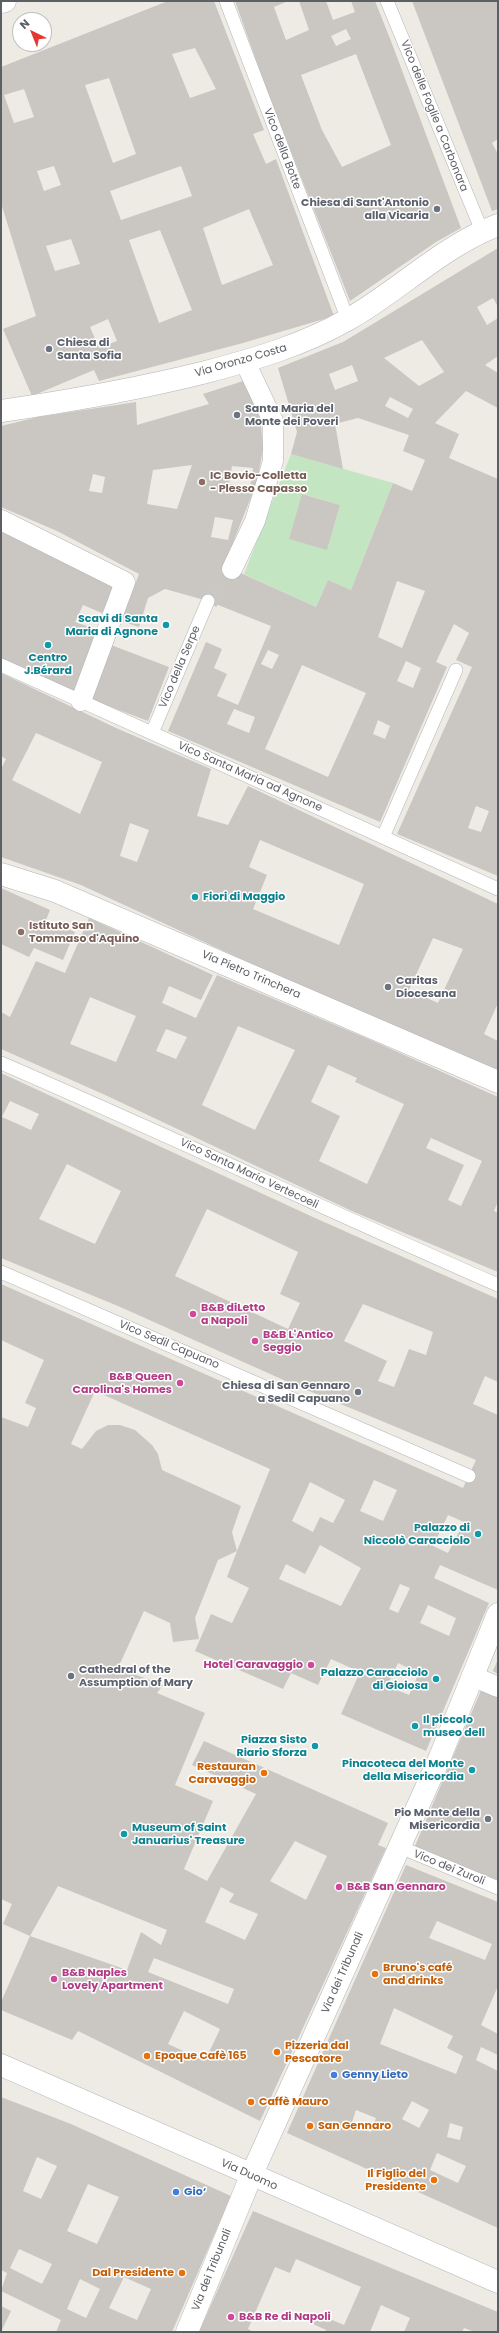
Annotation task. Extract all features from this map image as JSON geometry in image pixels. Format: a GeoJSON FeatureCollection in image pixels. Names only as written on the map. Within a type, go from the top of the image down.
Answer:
{"type":"FeatureCollection","features":[{"type":"Feature","properties":{"kind":"street","name":"Via Oronzo Costa"},"geometry":{"type":"LineString","coordinates":[[1,411],[146,387],[245,362],[281,351],[348,320],[440,256],[490,228]]}},
{"type":"Feature","properties":{"kind":"street"},"geometry":{"type":"LineString","coordinates":[[232,569],[255,521],[273,460],[273,421],[245,362]]}},
{"type":"Feature","properties":{"kind":"street"},"geometry":{"type":"LineString","coordinates":[[1,520],[125,582],[81,701]]}},
{"type":"Feature","properties":{"kind":"street","name":"Via Pietro Trinchera"},"geometry":{"type":"LineString","coordinates":[[1,874],[55,891],[498,1082]]}},
{"type":"Feature","properties":{"kind":"street","name":"Via dei Tribunali"},"geometry":{"type":"LineString","coordinates":[[187,2332],[251,2176],[400,1848],[498,1614]]}},
{"type":"Feature","properties":{"kind":"street"},"geometry":{"type":"LineString","coordinates":[[472,1676],[498,1687]]}},
{"type":"Feature","properties":{"kind":"street","name":"Via Duomo"},"geometry":{"type":"LineString","coordinates":[[1,2065],[251,2176],[498,2282]]}},
{"type":"Feature","properties":{"kind":"lane","name":"Vico della Botte"},"geometry":{"type":"LineString","coordinates":[[226,1],[348,320]]}},
{"type":"Feature","properties":{"kind":"lane","name":"Vico delle Foglie a Carbonara"},"geometry":{"type":"LineString","coordinates":[[387,1],[490,228]]}},
{"type":"Feature","properties":{"kind":"lane","name":"Vico della Serpe"},"geometry":{"type":"LineString","coordinates":[[152,733],[208,601]]}},
{"type":"Feature","properties":{"kind":"lane","name":"Vico Santa Maria ad Agnone"},"geometry":{"type":"LineString","coordinates":[[1,665],[498,889]]}},
{"type":"Feature","properties":{"kind":"lane"},"geometry":{"type":"LineString","coordinates":[[383,837],[456,670]]}},
{"type":"Feature","properties":{"kind":"lane","name":"Vico Santa Maria Vertecoeli"},"geometry":{"type":"LineString","coordinates":[[1,1063],[498,1285]]}},
{"type":"Feature","properties":{"kind":"lane","name":"Vico Sedil Capuano"},"geometry":{"type":"LineString","coordinates":[[1,1272],[469,1476]]}},
{"type":"Feature","properties":{"kind":"lane","name":"Vico dei Zuroli"},"geometry":{"type":"LineString","coordinates":[[400,1848],[498,1888]]}},
{"type":"Feature","properties":{"kind":"green space"},"geometry":{"type":"Polygon","coordinates":[[[291,454],[393,483],[351,590],[328,580],[316,607],[244,574],[291,454]],[[303,494],[289,539],[327,549],[340,505],[303,494]]]}},
{"type":"Feature","properties":{"kind":"building"},"geometry":{"type":"Polygon","coordinates":[[[168,1],[214,1],[264,130],[253,134],[266,164],[276,159],[334,316],[243,343],[99,381],[94,370],[32,396],[3,329],[36,316],[1,203],[1,67],[39,52],[52,52],[52,47],[168,1]],[[195,48],[172,54],[190,98],[216,89],[195,48]],[[109,78],[85,85],[113,163],[136,154],[109,78]],[[24,89],[4,95],[14,123],[34,117],[24,89]],[[54,166],[37,171],[44,191],[61,185],[54,166]],[[181,166],[110,191],[121,220],[192,196],[181,166]],[[249,209],[203,228],[222,285],[273,265],[249,209]],[[160,230],[129,240],[159,323],[192,310],[160,230]],[[71,239],[46,246],[55,271],[80,264],[71,239]],[[108,319],[90,327],[99,348],[117,341],[108,319]]]}},
{"type":"Feature","properties":{"kind":"building"},"geometry":{"type":"Polygon","coordinates":[[[235,1],[288,1],[274,7],[286,40],[309,30],[299,1],[326,1],[333,20],[355,12],[351,1],[375,1],[461,228],[436,242],[350,301],[266,88],[235,1]],[[346,29],[331,36],[336,46],[351,39],[346,29]],[[356,54],[301,75],[322,130],[342,167],[391,145],[356,54]]]}},
{"type":"Feature","properties":{"kind":"building"},"geometry":{"type":"Polygon","coordinates":[[[412,1],[498,1],[498,139],[492,143],[498,154],[498,209],[492,211],[412,1]]]}},
{"type":"Feature","properties":{"kind":"building"},"geometry":{"type":"Polygon","coordinates":[[[498,248],[498,307],[493,298],[477,307],[487,325],[498,318],[498,356],[485,365],[498,373],[498,408],[466,391],[435,423],[459,434],[449,458],[498,479],[498,876],[397,834],[472,667],[456,660],[469,633],[454,624],[436,662],[447,667],[380,822],[168,731],[206,642],[222,649],[214,668],[227,674],[217,696],[238,705],[271,626],[208,601],[165,589],[148,598],[139,627],[121,621],[139,574],[57,531],[1,507],[1,426],[38,417],[136,402],[137,425],[209,404],[203,394],[243,381],[260,414],[263,449],[257,482],[223,568],[232,569],[316,607],[328,580],[351,590],[393,483],[412,491],[425,460],[403,451],[409,435],[358,418],[335,424],[343,469],[291,454],[297,432],[278,368],[343,342],[498,248]],[[422,340],[384,358],[419,386],[444,372],[422,340]],[[352,365],[329,374],[335,390],[358,381],[352,365]],[[390,397],[385,406],[408,418],[413,409],[390,397]],[[192,465],[153,470],[147,504],[177,509],[192,465]],[[232,466],[229,484],[250,488],[253,468],[232,466]],[[93,474],[89,491],[102,493],[105,477],[93,474]],[[215,517],[211,537],[228,540],[233,520],[215,517]],[[397,581],[378,637],[402,648],[425,591],[397,581]],[[268,650],[261,664],[272,669],[279,655],[268,650]],[[406,661],[397,681],[413,688],[421,668],[406,661]],[[302,665],[265,749],[328,777],[366,693],[302,665]],[[234,709],[227,724],[249,733],[255,717],[234,709]],[[378,720],[373,734],[385,739],[390,726],[378,720]],[[476,806],[468,828],[481,832],[489,811],[476,806]]]}},
{"type":"Feature","properties":{"kind":"building"},"geometry":{"type":"Polygon","coordinates":[[[302,494],[340,505],[327,550],[289,539],[302,494]]]}},
{"type":"Feature","properties":{"kind":"building","name":"Centro J.Bérard"},"geometry":{"type":"Polygon","coordinates":[[[1,530],[116,583],[102,613],[83,605],[75,622],[101,631],[77,695],[1,660],[1,530]]]}},
{"type":"Feature","properties":{"kind":"building"},"geometry":{"type":"Polygon","coordinates":[[[111,645],[169,667],[148,721],[90,699],[111,645]]]}},
{"type":"Feature","properties":{"kind":"building"},"geometry":{"type":"Polygon","coordinates":[[[1,673],[116,728],[211,769],[197,816],[228,825],[248,786],[498,904],[498,1003],[484,1034],[498,1041],[498,1072],[349,1009],[81,885],[1,857],[1,769],[6,759],[1,756],[1,673]],[[36,733],[12,780],[80,814],[102,762],[36,733]],[[130,823],[120,856],[137,862],[149,830],[130,823]],[[260,840],[249,867],[267,875],[253,909],[339,945],[364,884],[260,840]],[[433,938],[409,990],[438,1003],[463,949],[433,938]]]}},
{"type":"Feature","properties":{"kind":"building","name":"Istituto San Tommaso d'Aquino"},"geometry":{"type":"Polygon","coordinates":[[[1,888],[50,910],[46,920],[75,932],[63,960],[34,948],[29,957],[1,944],[1,888]]]}},
{"type":"Feature","properties":{"kind":"building"},"geometry":{"type":"Polygon","coordinates":[[[89,918],[213,975],[201,1000],[169,986],[162,1003],[196,1018],[217,975],[373,1041],[498,1097],[498,1201],[494,1211],[498,1213],[498,1272],[354,1212],[103,1094],[1,1049],[1,1012],[10,1017],[36,961],[65,973],[89,918]],[[90,997],[70,1044],[116,1062],[136,1016],[90,997]],[[238,1026],[202,1105],[255,1130],[295,1050],[238,1026]],[[166,1029],[156,1051],[176,1059],[187,1037],[166,1029]],[[328,1065],[311,1102],[340,1116],[319,1161],[367,1184],[404,1104],[355,1082],[357,1078],[328,1065]],[[431,1138],[426,1148],[464,1165],[448,1200],[461,1206],[482,1161],[431,1138]]]}},
{"type":"Feature","properties":{"kind":"building"},"geometry":{"type":"Polygon","coordinates":[[[1,1073],[315,1218],[498,1299],[498,1382],[485,1376],[473,1404],[498,1415],[498,1590],[440,1565],[434,1578],[489,1603],[426,1751],[341,1714],[360,1672],[331,1659],[318,1685],[291,1673],[283,1689],[195,1651],[211,1614],[232,1623],[249,1588],[227,1577],[237,1551],[218,1560],[195,1618],[199,1639],[173,1642],[170,1623],[144,1611],[118,1668],[163,1685],[157,1693],[205,1713],[175,1785],[213,1801],[184,1869],[207,1881],[256,1794],[192,1765],[204,1741],[388,1823],[378,1845],[386,1848],[260,2121],[78,2031],[72,2040],[1,2010],[1,2002],[30,1936],[3,1924],[12,1904],[1,1899],[1,1417],[28,1427],[36,1408],[25,1403],[44,1360],[1,1340],[1,1284],[463,1488],[476,1460],[297,1386],[118,1306],[1,1258],[1,1073]],[[10,1101],[2,1117],[31,1130],[39,1114],[10,1101]],[[67,1164],[39,1219],[95,1244],[121,1191],[67,1164]],[[207,1209],[175,1276],[288,1329],[300,1303],[280,1294],[298,1252],[207,1209]],[[363,1304],[344,1341],[387,1361],[378,1381],[394,1387],[409,1349],[426,1355],[433,1332],[363,1304]],[[95,1391],[71,1444],[82,1449],[96,1431],[108,1425],[120,1425],[135,1430],[152,1445],[158,1454],[162,1470],[241,1506],[232,1532],[237,1551],[270,1469],[95,1391]],[[374,1480],[360,1511],[383,1521],[397,1490],[374,1480]],[[310,1482],[292,1521],[313,1532],[320,1517],[333,1523],[345,1500],[310,1482]],[[448,1515],[433,1546],[448,1553],[464,1522],[448,1515]],[[320,1545],[305,1574],[286,1564],[279,1579],[341,1606],[361,1568],[320,1545]],[[400,1584],[389,1609],[398,1613],[410,1588],[400,1584]],[[428,1605],[420,1623],[449,1636],[456,1618],[428,1605]],[[398,1663],[387,1686],[409,1695],[419,1673],[398,1663]],[[295,1841],[270,1881],[306,1900],[327,1856],[295,1841]],[[58,1886],[30,1936],[127,1970],[141,1932],[161,1945],[167,1930],[58,1886]],[[221,1887],[205,1922],[245,1940],[258,1914],[229,1902],[234,1894],[221,1887]],[[154,1958],[148,1972],[228,2004],[234,1989],[154,1958]],[[184,2011],[168,2044],[205,2061],[220,2029],[184,2011]]]}},
{"type":"Feature","properties":{"kind":"building"},"geometry":{"type":"Polygon","coordinates":[[[498,1659],[498,1674],[493,1671],[498,1659]]]}},
{"type":"Feature","properties":{"kind":"building","name":"Pinacoteca del Monte della Misericordia"},"geometry":{"type":"Polygon","coordinates":[[[482,1688],[498,1695],[498,1881],[415,1846],[482,1688]]]}},
{"type":"Feature","properties":{"kind":"building"},"geometry":{"type":"Polygon","coordinates":[[[406,1865],[498,1902],[498,1986],[481,2025],[498,2034],[498,2055],[481,2047],[476,2060],[498,2071],[498,2228],[287,2133],[406,1865]],[[437,1921],[429,1938],[485,1960],[492,1944],[437,1921]],[[394,2008],[380,2044],[456,2074],[463,2056],[447,2048],[453,2036],[394,2008]],[[412,2101],[402,2119],[419,2128],[429,2110],[412,2101]],[[356,2110],[351,2125],[371,2132],[376,2118],[356,2110]],[[450,2123],[447,2137],[460,2140],[463,2127],[450,2123]],[[437,2153],[430,2170],[458,2183],[466,2166],[437,2153]]]}},
{"type":"Feature","properties":{"kind":"building"},"geometry":{"type":"Polygon","coordinates":[[[1,2097],[71,2124],[231,2196],[172,2332],[56,2332],[61,2320],[1,2291],[7,2273],[1,2270],[1,2097]],[[37,2157],[23,2191],[41,2199],[57,2166],[37,2157]],[[88,2184],[67,2231],[97,2244],[119,2197],[88,2184]],[[19,2249],[10,2268],[42,2284],[52,2264],[19,2249]],[[124,2277],[109,2308],[137,2320],[151,2289],[124,2277]],[[80,2279],[67,2309],[86,2318],[100,2289],[80,2279]]]}},
{"type":"Feature","properties":{"kind":"building"},"geometry":{"type":"Polygon","coordinates":[[[253,2211],[498,2312],[498,2332],[475,2332],[464,2328],[462,2332],[404,2332],[410,2318],[381,2305],[370,2332],[325,2332],[326,2330],[313,2324],[318,2314],[344,2325],[361,2287],[296,2259],[290,2273],[275,2267],[248,2329],[254,2332],[199,2332],[253,2211]]]}},
{"type":"Feature","properties":{"kind":"building"},"geometry":{"type":"Polygon","coordinates":[[[1,2306],[11,2311],[1,2332],[1,2306]]]}},
{"type":"Feature","properties":{"kind":"tunnel"},"geometry":{"type":"LineString","coordinates":[[208,601],[232,569]]}},
{"type":"Feature","properties":{"kind":"place","name":"Chiesa di Sant'Antonio alla Vicaria"},"geometry":{"type":"Point","coordinates":[437,209]}},
{"type":"Feature","properties":{"kind":"place","name":"Chiesa di Santa Sofia"},"geometry":{"type":"Point","coordinates":[49,349]}},
{"type":"Feature","properties":{"kind":"place","name":"Santa Maria del Monte dei Poveri"},"geometry":{"type":"Point","coordinates":[237,415]}},
{"type":"Feature","properties":{"kind":"place","name":"IC Bovio-Colletta - Plesso Capasso"},"geometry":{"type":"Point","coordinates":[202,482]}},
{"type":"Feature","properties":{"kind":"place","name":"Scavi di Santa Maria di Agnone"},"geometry":{"type":"Point","coordinates":[166,625]}},
{"type":"Feature","properties":{"kind":"place","name":"Centro J.Bérard"},"geometry":{"type":"Point","coordinates":[48,645]}},
{"type":"Feature","properties":{"kind":"place","name":"Fiori di Maggio"},"geometry":{"type":"Point","coordinates":[195,897]}},
{"type":"Feature","properties":{"kind":"place","name":"Istituto San Tommaso d'Aquino"},"geometry":{"type":"Point","coordinates":[21,932]}},
{"type":"Feature","properties":{"kind":"place","name":"Caritas Diocesana"},"geometry":{"type":"Point","coordinates":[388,987]}},
{"type":"Feature","properties":{"kind":"place","name":"B&B diLetto a Napoli"},"geometry":{"type":"Point","coordinates":[193,1314]}},
{"type":"Feature","properties":{"kind":"place","name":"B&B L'Antico Seggio"},"geometry":{"type":"Point","coordinates":[255,1341]}},
{"type":"Feature","properties":{"kind":"place","name":"B&B Queen Carolina's Homes"},"geometry":{"type":"Point","coordinates":[180,1383]}},
{"type":"Feature","properties":{"kind":"place","name":"Chiesa di San Gennaro a Sedil Capuano"},"geometry":{"type":"Point","coordinates":[358,1392]}},
{"type":"Feature","properties":{"kind":"place","name":"Palazzo di Niccolò Caracciolo"},"geometry":{"type":"Point","coordinates":[478,1534]}},
{"type":"Feature","properties":{"kind":"place","name":"Hotel Caravaggio"},"geometry":{"type":"Point","coordinates":[311,1665]}},
{"type":"Feature","properties":{"kind":"place","name":"Cathedral of the Assumption of Mary"},"geometry":{"type":"Point","coordinates":[71,1676]}},
{"type":"Feature","properties":{"kind":"place","name":"Palazzo Caracciolo di Gioiosa"},"geometry":{"type":"Point","coordinates":[436,1679]}},
{"type":"Feature","properties":{"kind":"place","name":"Il piccolo museo dell"},"geometry":{"type":"Point","coordinates":[415,1726]}},
{"type":"Feature","properties":{"kind":"place","name":"Piazza Sisto Riario Sforza"},"geometry":{"type":"Point","coordinates":[315,1746]}},
{"type":"Feature","properties":{"kind":"place","name":"Pinacoteca del Monte della Misericordia"},"geometry":{"type":"Point","coordinates":[472,1770]}},
{"type":"Feature","properties":{"kind":"place","name":"Restauran Caravaggio"},"geometry":{"type":"Point","coordinates":[264,1773]}},
{"type":"Feature","properties":{"kind":"place","name":"Pio Monte della Misericordia"},"geometry":{"type":"Point","coordinates":[488,1819]}},
{"type":"Feature","properties":{"kind":"place","name":"Museum of Saint Januarius' Treasure"},"geometry":{"type":"Point","coordinates":[124,1834]}},
{"type":"Feature","properties":{"kind":"place","name":"B&B San Gennaro"},"geometry":{"type":"Point","coordinates":[339,1887]}},
{"type":"Feature","properties":{"kind":"place","name":"Bruno's café and drinks"},"geometry":{"type":"Point","coordinates":[375,1974]}},
{"type":"Feature","properties":{"kind":"place","name":"B&B Naples Lovely Apartment"},"geometry":{"type":"Point","coordinates":[54,1979]}},
{"type":"Feature","properties":{"kind":"place","name":"Pizzeria dal Pescatore"},"geometry":{"type":"Point","coordinates":[277,2052]}},
{"type":"Feature","properties":{"kind":"place","name":"Epoque Cafè 165"},"geometry":{"type":"Point","coordinates":[147,2056]}},
{"type":"Feature","properties":{"kind":"place","name":"Genny Lieto"},"geometry":{"type":"Point","coordinates":[334,2075]}},
{"type":"Feature","properties":{"kind":"place","name":"Caffè Mauro"},"geometry":{"type":"Point","coordinates":[251,2102]}},
{"type":"Feature","properties":{"kind":"place","name":"San Gennaro"},"geometry":{"type":"Point","coordinates":[310,2126]}},
{"type":"Feature","properties":{"kind":"place","name":"Il Figlio del Presidente"},"geometry":{"type":"Point","coordinates":[434,2180]}},
{"type":"Feature","properties":{"kind":"place","name":"Gio‘"},"geometry":{"type":"Point","coordinates":[176,2192]}},
{"type":"Feature","properties":{"kind":"place","name":"Dal Presidente"},"geometry":{"type":"Point","coordinates":[182,2273]}},
{"type":"Feature","properties":{"kind":"place","name":"B&B Re di Napoli"},"geometry":{"type":"Point","coordinates":[231,2317]}}]}
